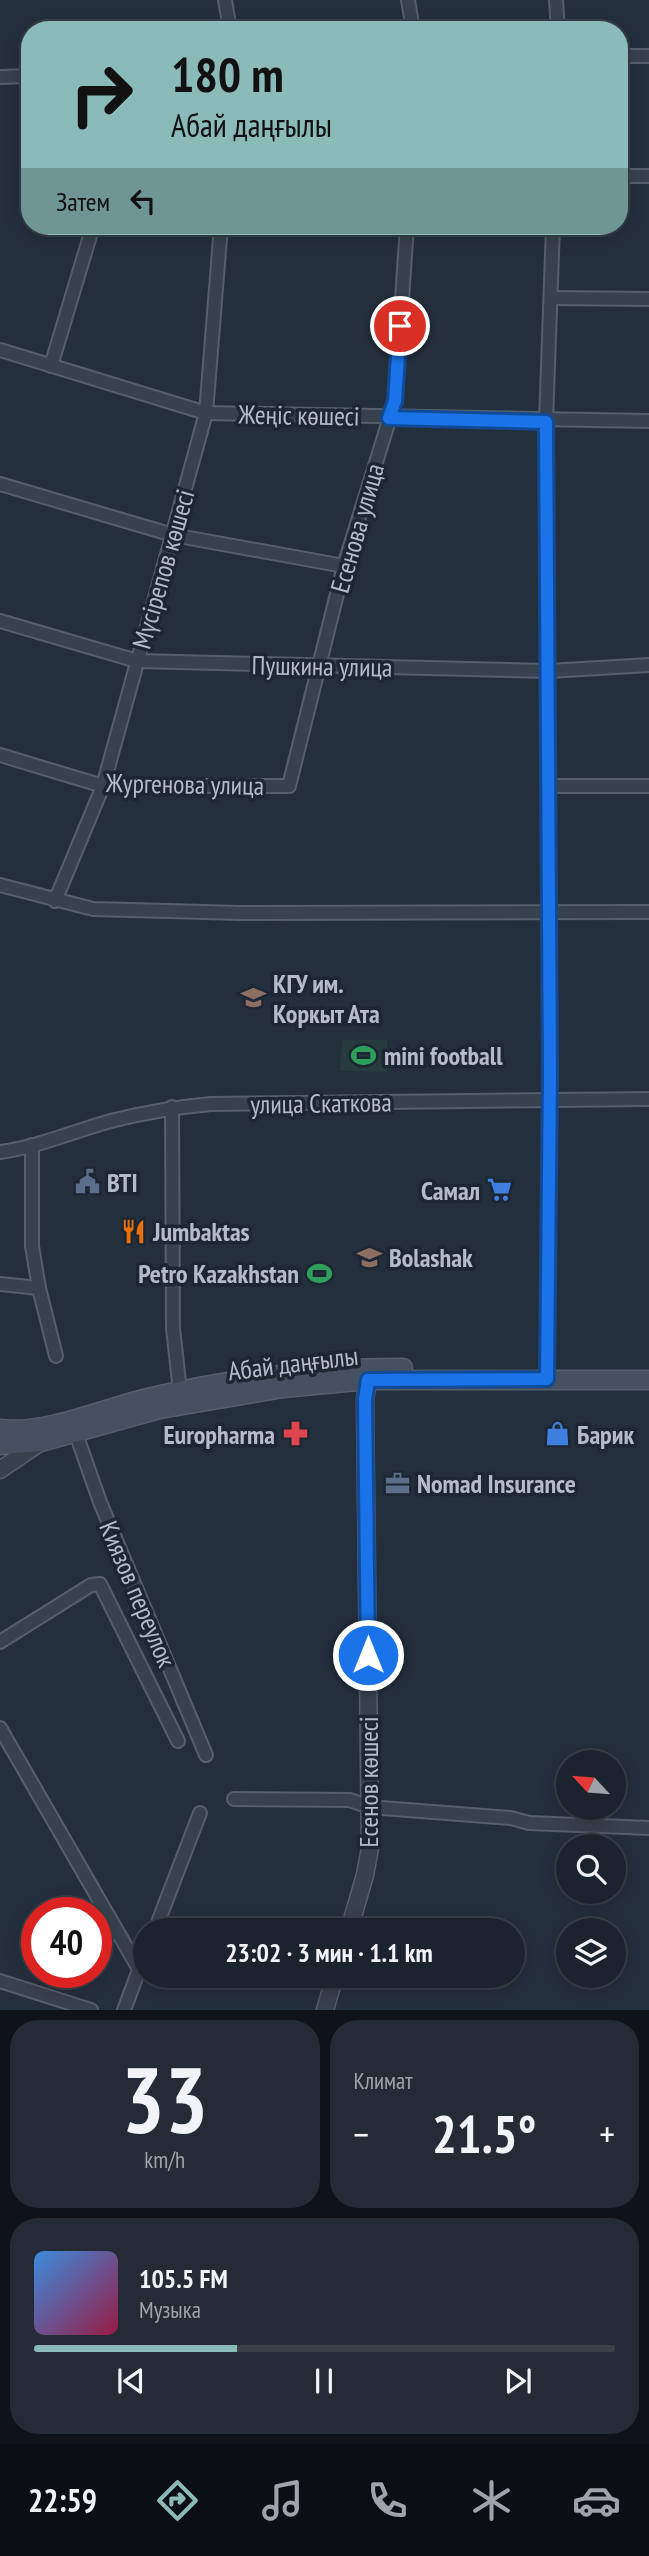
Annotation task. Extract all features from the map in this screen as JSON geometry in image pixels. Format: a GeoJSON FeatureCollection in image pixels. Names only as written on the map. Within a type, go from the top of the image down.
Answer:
{"type":"FeatureCollection","features":[{"type":"Feature","properties":{"kind":"main road","name":"Абай даңғылы"},"geometry":{"type":"LineString","coordinates":[[41,1434],[188,1394],[283,1388],[367,1374],[547,1373],[649,1368]]}},
{"type":"Feature","properties":{"kind":"main road","name":"Абай даңғылы"},"geometry":{"type":"LineString","coordinates":[[547,1373],[649,1380]]}},
{"type":"Feature","properties":{"kind":"main road","name":"Абай даңғылы"},"geometry":{"type":"LineString","coordinates":[[41,1434],[75,1431],[188,1394]]}},
{"type":"Feature","properties":{"kind":"main road"},"geometry":{"type":"LineString","coordinates":[[0,1429],[41,1434]]}},
{"type":"Feature","properties":{"kind":"main road"},"geometry":{"type":"LineString","coordinates":[[4,1448],[41,1434]]}},
{"type":"Feature","properties":{"kind":"street"},"geometry":{"type":"LineString","coordinates":[[225,0],[228,21]]}},
{"type":"Feature","properties":{"kind":"street"},"geometry":{"type":"LineString","coordinates":[[408,0],[412,21]]}},
{"type":"Feature","properties":{"kind":"street"},"geometry":{"type":"LineString","coordinates":[[556,0],[557,21]]}},
{"type":"Feature","properties":{"kind":"street"},"geometry":{"type":"LineString","coordinates":[[628,56],[649,56]]}},
{"type":"Feature","properties":{"kind":"street"},"geometry":{"type":"LineString","coordinates":[[0,77],[21,76]]}},
{"type":"Feature","properties":{"kind":"street"},"geometry":{"type":"LineString","coordinates":[[628,176],[649,176]]}},
{"type":"Feature","properties":{"kind":"street"},"geometry":{"type":"LineString","coordinates":[[51,366],[90,235]]}},
{"type":"Feature","properties":{"kind":"street","name":"Мүсірепов көшесі"},"geometry":{"type":"LineString","coordinates":[[54,901],[103,786],[206,413],[220,235]]}},
{"type":"Feature","properties":{"kind":"street","name":"Есенова улица"},"geometry":{"type":"LineString","coordinates":[[289,786],[344,566],[395,401],[406,235]]}},
{"type":"Feature","properties":{"kind":"street"},"geometry":{"type":"LineString","coordinates":[[547,1373],[550,1100],[546,422],[553,235]]}},
{"type":"Feature","properties":{"kind":"street"},"geometry":{"type":"LineString","coordinates":[[551,299],[649,299]]}},
{"type":"Feature","properties":{"kind":"street","name":"Жеңіс көшесі"},"geometry":{"type":"LineString","coordinates":[[0,351],[206,413],[546,422],[649,421]]}},
{"type":"Feature","properties":{"kind":"street"},"geometry":{"type":"LineString","coordinates":[[0,484],[173,535],[344,566]]}},
{"type":"Feature","properties":{"kind":"street","name":"Пушкина улица"},"geometry":{"type":"LineString","coordinates":[[0,621],[137,661],[549,671],[649,666]]}},
{"type":"Feature","properties":{"kind":"street","name":"Жургенова улица"},"geometry":{"type":"LineString","coordinates":[[0,755],[103,786],[289,786]]}},
{"type":"Feature","properties":{"kind":"street"},"geometry":{"type":"LineString","coordinates":[[549,786],[649,786]]}},
{"type":"Feature","properties":{"kind":"street"},"geometry":{"type":"LineString","coordinates":[[0,885],[93,909],[649,912]]}},
{"type":"Feature","properties":{"kind":"street","name":"улица Скаткова"},"geometry":{"type":"LineString","coordinates":[[0,1152],[114,1120],[172,1107],[211,1104],[649,1099]]}},
{"type":"Feature","properties":{"kind":"street"},"geometry":{"type":"LineString","coordinates":[[172,1107],[173,1328],[188,1394]]}},
{"type":"Feature","properties":{"kind":"street"},"geometry":{"type":"LineString","coordinates":[[32,1145],[32,1246],[39,1288],[57,1356]]}},
{"type":"Feature","properties":{"kind":"street"},"geometry":{"type":"LineString","coordinates":[[0,1284],[39,1288]]}},
{"type":"Feature","properties":{"kind":"street","name":"Есенов көшесі"},"geometry":{"type":"LineString","coordinates":[[353,1918],[366,1875],[370,1848],[365,1400],[367,1374]]}},
{"type":"Feature","properties":{"kind":"street","name":"Киязов переулок"},"geometry":{"type":"LineString","coordinates":[[75,1431],[100,1502],[206,1755]]}},
{"type":"Feature","properties":{"kind":"street","name":"Абай даңғылы"},"geometry":{"type":"LineString","coordinates":[[0,1470],[41,1434]]}},
{"type":"Feature","properties":{"kind":"street"},"geometry":{"type":"LineString","coordinates":[[0,1642],[94,1583],[100,1584],[178,1741]]}},
{"type":"Feature","properties":{"kind":"street"},"geometry":{"type":"LineString","coordinates":[[0,1728],[133,1959]]}},
{"type":"Feature","properties":{"kind":"street"},"geometry":{"type":"LineString","coordinates":[[234,1799],[350,1800],[369,1807],[511,1818],[529,1823],[649,1828]]}},
{"type":"Feature","properties":{"kind":"street"},"geometry":{"type":"LineString","coordinates":[[160,1918],[200,1813]]}},
{"type":"Feature","properties":{"kind":"street"},"geometry":{"type":"LineString","coordinates":[[0,1981],[91,2010]]}},
{"type":"Feature","properties":{"kind":"street"},"geometry":{"type":"LineString","coordinates":[[124,2010],[133,1985]]}},
{"type":"Feature","properties":{"kind":"street"},"geometry":{"type":"LineString","coordinates":[[325,2010],[331,1988]]}},
{"type":"Feature","properties":{"kind":"green space","name":"mini football"},"geometry":{"type":"Polygon","coordinates":[[[342,1040],[387,1040],[387,1072],[340,1071],[342,1040]]]}},
{"type":"Feature","properties":{"kind":"place","name":"КГУ им. Коркыт Ата"},"geometry":{"type":"Point","coordinates":[253,998]}},
{"type":"Feature","properties":{"kind":"place","name":"mini football"},"geometry":{"type":"Point","coordinates":[364,1055]}},
{"type":"Feature","properties":{"kind":"place","name":"BTI"},"geometry":{"type":"Point","coordinates":[87,1182]}},
{"type":"Feature","properties":{"kind":"place","name":"Самал"},"geometry":{"type":"Point","coordinates":[500,1190]}},
{"type":"Feature","properties":{"kind":"place","name":"Jumbaktas"},"geometry":{"type":"Point","coordinates":[133,1231]}},
{"type":"Feature","properties":{"kind":"place","name":"Bolashak"},"geometry":{"type":"Point","coordinates":[369,1257]}},
{"type":"Feature","properties":{"kind":"place","name":"Petro Kazakhstan"},"geometry":{"type":"Point","coordinates":[319,1273]}},
{"type":"Feature","properties":{"kind":"place","name":"Europharma"},"geometry":{"type":"Point","coordinates":[295,1434]}},
{"type":"Feature","properties":{"kind":"place","name":"Барик"},"geometry":{"type":"Point","coordinates":[557,1434]}},
{"type":"Feature","properties":{"kind":"place","name":"Nomad Insurance"},"geometry":{"type":"Point","coordinates":[397,1483]}},
{"type":"Feature","properties":{"kind":"route"},"geometry":{"type":"LineString","coordinates":[[368,1655],[368,1447],[365,1400],[368,1380],[547,1379],[550,1076],[546,422],[389,418],[395,401],[400,326]]}}]}
